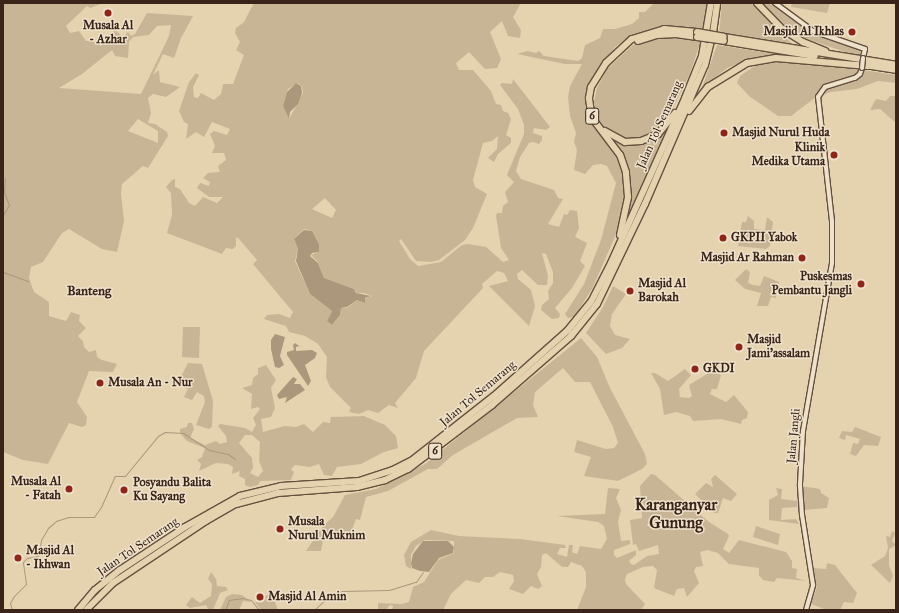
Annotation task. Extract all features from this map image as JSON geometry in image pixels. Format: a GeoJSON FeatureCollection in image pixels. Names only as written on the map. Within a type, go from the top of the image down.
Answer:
{"type":"FeatureCollection","features":[{"type":"Feature","properties":{"kind":"highway","name":"Jalan Tol Semarang"},"geometry":{"type":"LineString","coordinates":[[78,610],[95,590],[120,570],[204,516],[240,496],[281,486],[359,481],[394,470],[411,461],[494,396],[568,330],[590,302],[611,263],[684,98],[702,56],[711,3]]}},
{"type":"Feature","properties":{"kind":"highway","name":"Jalan Tol Semarang"},"geometry":{"type":"LineString","coordinates":[[86,610],[113,583],[206,521],[236,504],[278,493],[345,488],[375,483],[408,469],[436,450],[492,405],[571,336],[586,319],[602,295],[671,145],[705,65],[713,33],[717,3]]}},
{"type":"Feature","properties":{"kind":"highway","name":"6"},"geometry":{"type":"LineString","coordinates":[[757,3],[782,29],[803,42],[852,57]]}},
{"type":"Feature","properties":{"kind":"highway","name":"6"},"geometry":{"type":"LineString","coordinates":[[611,263],[627,208],[628,185],[620,155],[592,118],[589,98],[591,87],[606,63],[632,39],[664,29],[896,70]]}},
{"type":"Feature","properties":{"kind":"highway","name":"6"},"geometry":{"type":"LineString","coordinates":[[684,98],[658,134],[649,139],[632,142],[617,139],[605,132],[595,117],[593,102],[595,87],[606,68],[632,44],[657,35],[697,34]]}},
{"type":"Feature","properties":{"kind":"highway","name":"6"},"geometry":{"type":"LineString","coordinates":[[724,39],[896,64]]}},
{"type":"Feature","properties":{"kind":"highway","name":"6"},"geometry":{"type":"LineString","coordinates":[[671,145],[701,95],[723,76],[747,63],[776,58],[868,66]]}},
{"type":"Feature","properties":{"kind":"street","name":"Jalan Jangli"},"geometry":{"type":"LineString","coordinates":[[775,3],[809,29],[864,49],[860,74],[855,78],[825,86],[818,97],[832,221],[832,263],[803,431],[800,484],[802,515],[813,585],[806,610]]}},
{"type":"Feature","properties":{"kind":"shaded area"},"geometry":{"type":"Polygon","coordinates":[[[3,3],[103,3],[90,8],[87,6],[66,26],[70,33],[79,31],[86,41],[93,41],[101,46],[115,30],[123,37],[128,32],[131,36],[135,34],[147,13],[193,16],[181,38],[174,58],[163,54],[153,75],[159,70],[160,82],[180,87],[166,97],[153,94],[148,98],[151,113],[148,123],[155,124],[167,132],[168,136],[148,168],[143,166],[122,184],[121,193],[124,221],[117,252],[102,249],[69,229],[62,233],[43,262],[31,267],[29,278],[34,292],[49,302],[49,316],[66,321],[71,312],[80,315],[79,321],[86,328],[78,336],[83,341],[84,347],[89,352],[96,350],[97,357],[102,360],[117,364],[113,372],[89,371],[77,402],[87,417],[86,425],[82,427],[69,423],[48,464],[23,460],[3,452],[3,3]],[[171,25],[157,26],[149,35],[133,37],[129,42],[128,58],[115,56],[112,50],[82,74],[59,88],[141,94],[169,36],[171,25]],[[138,119],[128,131],[158,143],[158,131],[138,119]]]}},
{"type":"Feature","properties":{"kind":"shaded area"},"geometry":{"type":"Polygon","coordinates":[[[254,3],[521,3],[513,17],[521,30],[520,38],[508,36],[502,21],[490,32],[501,59],[497,68],[485,69],[469,52],[456,63],[459,70],[473,70],[491,91],[496,104],[501,105],[503,111],[508,113],[511,119],[506,135],[511,138],[511,143],[498,154],[494,162],[488,158],[497,149],[498,136],[492,141],[483,143],[473,180],[475,187],[487,194],[473,228],[465,240],[439,260],[431,262],[416,261],[401,239],[399,241],[410,259],[418,266],[441,262],[462,245],[468,244],[486,247],[503,262],[509,260],[501,248],[496,216],[497,213],[502,213],[503,206],[508,202],[505,192],[514,182],[507,175],[524,134],[524,125],[518,109],[500,85],[502,83],[512,84],[513,79],[550,127],[546,130],[534,128],[533,133],[542,136],[542,140],[539,144],[533,142],[529,143],[520,157],[516,171],[521,179],[554,190],[558,198],[563,199],[548,224],[559,227],[564,214],[567,215],[570,210],[577,211],[579,228],[575,237],[587,243],[580,261],[585,266],[572,288],[555,308],[560,314],[559,318],[552,319],[541,310],[542,305],[549,299],[548,291],[553,283],[553,272],[546,254],[542,253],[548,276],[547,285],[538,285],[522,270],[517,274],[518,279],[531,290],[535,306],[529,326],[489,286],[508,281],[504,273],[497,271],[482,284],[483,288],[424,351],[416,378],[395,403],[398,408],[389,405],[378,413],[368,410],[359,414],[349,412],[351,408],[330,387],[326,377],[327,357],[318,344],[305,336],[289,332],[286,326],[264,319],[267,315],[279,314],[290,318],[293,312],[253,264],[257,260],[239,239],[236,237],[236,246],[233,249],[226,248],[222,254],[167,233],[172,215],[171,193],[166,187],[172,180],[175,179],[175,187],[180,189],[189,203],[195,206],[203,197],[217,203],[223,197],[209,197],[197,188],[200,183],[209,186],[210,182],[203,178],[208,173],[220,172],[218,166],[226,160],[224,153],[212,153],[215,146],[210,134],[214,131],[227,135],[230,129],[212,122],[204,137],[196,132],[186,139],[188,124],[184,122],[179,111],[189,82],[196,73],[199,75],[193,87],[194,97],[198,98],[201,93],[214,100],[221,94],[223,84],[233,84],[244,55],[236,50],[240,42],[235,33],[236,28],[244,22],[254,3]],[[297,83],[288,89],[283,106],[289,119],[303,93],[302,86],[297,83]],[[325,198],[312,209],[332,218],[336,210],[325,198]],[[304,229],[294,239],[298,249],[295,261],[310,294],[332,311],[327,321],[332,325],[340,315],[341,308],[347,308],[357,300],[365,303],[364,299],[372,296],[364,293],[357,293],[354,289],[324,278],[318,262],[311,255],[319,252],[319,244],[312,231],[304,229]]]}},
{"type":"Feature","properties":{"kind":"shaded area"},"geometry":{"type":"Polygon","coordinates":[[[654,3],[707,3],[704,26],[699,30],[664,25],[630,36],[615,47],[593,77],[586,97],[589,114],[594,127],[617,156],[623,173],[626,197],[621,223],[592,289],[574,317],[568,318],[565,314],[584,284],[601,240],[616,183],[607,166],[601,164],[593,165],[585,174],[574,170],[577,150],[574,142],[576,133],[570,116],[568,97],[570,86],[582,64],[565,64],[517,54],[527,51],[536,53],[539,51],[544,56],[578,61],[582,58],[585,45],[600,38],[603,29],[615,29],[632,24],[639,18],[639,12],[645,12],[654,3]]]}},
{"type":"Feature","properties":{"kind":"shaded area"},"geometry":{"type":"Polygon","coordinates":[[[722,3],[751,3],[796,48],[719,34],[722,3]]]}},
{"type":"Feature","properties":{"kind":"shaded area"},"geometry":{"type":"Polygon","coordinates":[[[762,3],[773,3],[808,32],[861,50],[860,57],[807,39],[789,29],[762,3]]]}},
{"type":"Feature","properties":{"kind":"shaded area"},"geometry":{"type":"Polygon","coordinates":[[[792,3],[830,3],[827,13],[791,7],[792,3]]]}},
{"type":"Feature","properties":{"kind":"shaded area"},"geometry":{"type":"Polygon","coordinates":[[[676,35],[701,41],[689,76],[664,126],[648,137],[626,140],[606,130],[597,116],[594,102],[597,88],[607,69],[633,45],[657,36],[676,35]]]}},
{"type":"Feature","properties":{"kind":"shaded area"},"geometry":{"type":"Polygon","coordinates":[[[717,45],[796,57],[765,56],[750,59],[727,68],[702,88],[717,45]]]}},
{"type":"Feature","properties":{"kind":"shaded area"},"geometry":{"type":"Polygon","coordinates":[[[779,62],[836,66],[896,75],[896,83],[878,81],[857,89],[831,92],[816,97],[791,116],[778,116],[749,96],[737,83],[740,76],[756,65],[779,62]]]}},
{"type":"Feature","properties":{"kind":"shaded area"},"geometry":{"type":"Polygon","coordinates":[[[296,83],[301,86],[302,93],[298,104],[290,112],[289,119],[283,106],[287,92],[296,83]]]}},
{"type":"Feature","properties":{"kind":"shaded area"},"geometry":{"type":"Polygon","coordinates":[[[896,89],[896,123],[880,109],[870,110],[876,99],[886,101],[890,96],[895,96],[896,89]]]}},
{"type":"Feature","properties":{"kind":"shaded area"},"geometry":{"type":"Polygon","coordinates":[[[668,130],[630,212],[631,187],[626,166],[607,136],[626,144],[643,144],[668,130]]]}},
{"type":"Feature","properties":{"kind":"shaded area"},"geometry":{"type":"Polygon","coordinates":[[[748,216],[754,221],[754,229],[765,230],[767,217],[773,222],[770,246],[766,249],[738,246],[742,222],[746,222],[748,216]]]}},
{"type":"Feature","properties":{"kind":"shaded area"},"geometry":{"type":"Polygon","coordinates":[[[304,230],[312,231],[319,244],[319,252],[312,253],[310,256],[318,263],[324,278],[354,289],[356,293],[371,296],[365,298],[365,303],[357,300],[347,307],[341,308],[340,315],[332,325],[327,321],[332,311],[310,294],[296,261],[298,249],[294,239],[304,230]]]}},
{"type":"Feature","properties":{"kind":"shaded area"},"geometry":{"type":"Polygon","coordinates":[[[746,269],[750,272],[748,283],[753,285],[760,286],[764,276],[779,282],[779,288],[782,291],[777,292],[776,298],[771,297],[768,306],[757,306],[761,293],[745,289],[735,280],[746,269]]]}},
{"type":"Feature","properties":{"kind":"shaded area"},"geometry":{"type":"Polygon","coordinates":[[[613,286],[626,294],[612,314],[610,326],[615,335],[630,339],[622,348],[606,354],[586,333],[603,307],[613,286]]]}},
{"type":"Feature","properties":{"kind":"shaded area"},"geometry":{"type":"Polygon","coordinates":[[[183,327],[200,327],[199,358],[182,357],[183,327]]]}},
{"type":"Feature","properties":{"kind":"shaded area"},"geometry":{"type":"Polygon","coordinates":[[[275,334],[285,337],[280,356],[284,365],[279,368],[275,367],[271,349],[271,340],[275,334]]]}},
{"type":"Feature","properties":{"kind":"shaded area"},"geometry":{"type":"Polygon","coordinates":[[[581,338],[597,357],[610,388],[645,454],[647,464],[642,469],[618,481],[584,476],[591,457],[574,452],[577,440],[606,449],[614,448],[618,443],[613,427],[590,382],[575,382],[563,368],[535,392],[533,405],[538,417],[517,418],[453,455],[437,469],[428,469],[388,491],[366,497],[360,520],[356,519],[348,541],[323,540],[321,551],[306,551],[323,526],[333,517],[345,495],[376,489],[425,464],[581,338]]]}},
{"type":"Feature","properties":{"kind":"shaded area"},"geometry":{"type":"Polygon","coordinates":[[[295,343],[299,346],[304,345],[296,347],[296,351],[312,350],[317,353],[315,358],[305,365],[311,381],[308,386],[287,355],[287,352],[294,350],[293,345],[295,343]]]}},
{"type":"Feature","properties":{"kind":"shaded area"},"geometry":{"type":"Polygon","coordinates":[[[188,363],[202,364],[213,401],[212,427],[209,429],[196,425],[205,402],[204,396],[197,392],[192,400],[184,397],[188,389],[177,384],[188,363]]]}},
{"type":"Feature","properties":{"kind":"shaded area"},"geometry":{"type":"Polygon","coordinates":[[[266,365],[276,380],[271,388],[275,408],[271,417],[261,419],[263,432],[285,426],[296,427],[304,424],[313,432],[323,422],[330,423],[331,417],[364,416],[385,425],[396,436],[398,448],[384,452],[361,464],[337,467],[332,476],[324,475],[319,464],[310,467],[295,465],[291,469],[294,472],[291,480],[260,481],[258,485],[250,487],[245,485],[245,479],[239,476],[240,471],[232,474],[233,467],[228,464],[216,463],[199,471],[201,464],[197,460],[202,457],[205,448],[187,441],[180,433],[180,429],[187,427],[188,423],[192,423],[194,429],[190,438],[205,445],[216,441],[220,444],[227,442],[226,436],[218,426],[220,424],[245,428],[252,432],[256,425],[253,418],[260,409],[258,407],[251,409],[252,394],[242,388],[252,385],[253,378],[258,374],[258,368],[266,365]],[[245,435],[239,443],[252,458],[253,468],[250,473],[258,477],[263,471],[259,461],[260,442],[252,435],[245,435]]]}},
{"type":"Feature","properties":{"kind":"shaded area"},"geometry":{"type":"Polygon","coordinates":[[[685,369],[691,375],[679,389],[680,397],[689,398],[692,396],[689,385],[712,371],[721,375],[717,389],[712,389],[710,394],[726,402],[734,395],[748,412],[747,418],[742,420],[741,424],[721,419],[693,421],[690,416],[676,412],[664,415],[660,389],[651,373],[655,373],[668,381],[685,369]]]}},
{"type":"Feature","properties":{"kind":"shaded area"},"geometry":{"type":"Polygon","coordinates":[[[293,377],[297,379],[294,384],[300,384],[305,390],[285,403],[287,397],[279,399],[277,395],[293,377]]]}},
{"type":"Feature","properties":{"kind":"shaded area"},"geometry":{"type":"Polygon","coordinates":[[[855,427],[881,437],[878,446],[864,445],[856,456],[850,454],[853,443],[858,444],[860,439],[846,435],[845,440],[839,438],[842,431],[852,432],[855,427]]]}},
{"type":"Feature","properties":{"kind":"shaded area"},"geometry":{"type":"Polygon","coordinates":[[[651,474],[655,475],[709,522],[728,534],[729,536],[723,549],[729,553],[739,540],[786,552],[792,561],[792,568],[797,569],[796,578],[807,581],[777,578],[774,582],[763,580],[759,575],[759,568],[729,564],[718,553],[707,550],[700,552],[703,566],[696,567],[694,571],[699,583],[687,597],[684,588],[677,589],[674,596],[654,588],[657,570],[653,566],[643,567],[627,574],[625,579],[626,584],[645,604],[641,610],[577,610],[586,587],[586,572],[582,566],[571,562],[568,567],[562,567],[546,553],[542,555],[541,567],[537,574],[542,586],[538,589],[531,586],[523,594],[509,589],[514,581],[513,575],[500,572],[493,577],[485,577],[479,583],[466,580],[451,594],[443,610],[392,610],[393,606],[390,605],[386,610],[378,609],[378,603],[402,604],[409,602],[413,587],[424,582],[438,560],[454,553],[454,541],[425,540],[416,546],[411,555],[411,569],[406,566],[404,555],[411,542],[431,530],[459,536],[520,539],[565,545],[566,548],[560,548],[557,554],[567,557],[569,545],[573,545],[572,552],[577,554],[580,546],[601,549],[607,539],[604,526],[598,522],[557,516],[605,514],[608,488],[620,489],[616,498],[621,510],[618,522],[621,541],[630,540],[630,544],[614,550],[614,555],[617,558],[636,550],[636,555],[629,561],[634,565],[647,556],[659,554],[658,545],[639,551],[636,544],[633,545],[630,520],[642,518],[640,486],[651,474]]]}},
{"type":"Feature","properties":{"kind":"shaded area"},"geometry":{"type":"Polygon","coordinates":[[[715,475],[737,494],[731,501],[723,498],[718,513],[714,513],[695,494],[706,483],[713,487],[711,479],[715,475]]]}},
{"type":"Feature","properties":{"kind":"shaded area"},"geometry":{"type":"Polygon","coordinates":[[[801,486],[820,489],[821,493],[829,498],[827,508],[803,510],[801,486]]]}},
{"type":"Feature","properties":{"kind":"shaded area"},"geometry":{"type":"Polygon","coordinates":[[[776,488],[782,489],[781,499],[798,501],[797,507],[782,508],[781,520],[796,519],[799,524],[769,520],[769,500],[778,495],[776,488]]]}},
{"type":"Feature","properties":{"kind":"shaded area"},"geometry":{"type":"Polygon","coordinates":[[[756,526],[780,534],[778,545],[753,537],[756,526]]]}},
{"type":"Feature","properties":{"kind":"shaded area"},"geometry":{"type":"Polygon","coordinates":[[[892,531],[895,533],[892,541],[896,545],[889,549],[889,565],[893,576],[890,583],[871,565],[885,556],[888,548],[886,536],[890,537],[892,531]]]}},
{"type":"Feature","properties":{"kind":"shaded area"},"geometry":{"type":"Polygon","coordinates":[[[423,541],[448,541],[454,547],[453,553],[439,558],[429,572],[412,568],[411,563],[413,554],[423,541]]]}},
{"type":"Feature","properties":{"kind":"shaded area"},"geometry":{"type":"Polygon","coordinates":[[[827,563],[835,565],[857,593],[853,603],[844,602],[840,610],[827,610],[811,604],[817,587],[813,568],[826,569],[827,563]]]}},
{"type":"Feature","properties":{"kind":"shaded area"},"geometry":{"type":"Polygon","coordinates":[[[211,572],[216,579],[217,586],[226,587],[228,590],[220,593],[213,610],[208,609],[206,605],[190,608],[186,605],[192,597],[200,603],[211,596],[212,584],[208,579],[211,572]]]}},
{"type":"Feature","properties":{"kind":"shaded area"},"geometry":{"type":"Polygon","coordinates":[[[232,594],[242,595],[251,602],[243,601],[239,610],[220,610],[226,597],[232,594]]]}},
{"type":"Feature","properties":{"kind":"shaded area"},"geometry":{"type":"Polygon","coordinates":[[[272,594],[278,610],[261,610],[255,602],[262,602],[265,596],[272,594]]]}},
{"type":"Feature","properties":{"kind":"waterway"},"geometry":{"type":"LineString","coordinates":[[3,215],[9,205],[4,192],[5,178]]}},
{"type":"Feature","properties":{"kind":"waterway"},"geometry":{"type":"LineString","coordinates":[[3,272],[28,281]]}},
{"type":"Feature","properties":{"kind":"waterway"},"geometry":{"type":"LineString","coordinates":[[12,610],[10,603],[14,596],[26,584],[23,562],[27,558],[38,556],[41,540],[48,528],[56,521],[68,517],[94,517],[101,507],[115,476],[125,476],[158,436],[165,432],[183,433],[209,450],[228,454],[235,459]]}},
{"type":"Feature","properties":{"kind":"waterway"},"geometry":{"type":"LineString","coordinates":[[314,610],[331,594],[343,591],[389,590],[416,582],[423,572]]}},
{"type":"Feature","properties":{"kind":"waterway"},"geometry":{"type":"LineString","coordinates":[[225,610],[229,600],[243,598],[251,600],[259,610]]}},
{"type":"Feature","properties":{"kind":"place","name":"Musala Al - Azhar"},"geometry":{"type":"Point","coordinates":[108,13]}},
{"type":"Feature","properties":{"kind":"place","name":"Masjid Al Ikhlas"},"geometry":{"type":"Point","coordinates":[852,32]}},
{"type":"Feature","properties":{"kind":"place","name":"Masjid Nurul Huda"},"geometry":{"type":"Point","coordinates":[724,133]}},
{"type":"Feature","properties":{"kind":"place","name":"Klinik Medika Utama"},"geometry":{"type":"Point","coordinates":[834,155]}},
{"type":"Feature","properties":{"kind":"place","name":"GKPII Yabok"},"geometry":{"type":"Point","coordinates":[723,238]}},
{"type":"Feature","properties":{"kind":"place","name":"Masjid Ar Rahman"},"geometry":{"type":"Point","coordinates":[802,258]}},
{"type":"Feature","properties":{"kind":"place","name":"Puskesmas Pembantu Jangli"},"geometry":{"type":"Point","coordinates":[861,284]}},
{"type":"Feature","properties":{"kind":"place","name":"Masjid Al Barokah"},"geometry":{"type":"Point","coordinates":[630,291]}},
{"type":"Feature","properties":{"kind":"place","name":"Masjid Jami'assalam"},"geometry":{"type":"Point","coordinates":[739,347]}},
{"type":"Feature","properties":{"kind":"place","name":"GKDI"},"geometry":{"type":"Point","coordinates":[695,369]}},
{"type":"Feature","properties":{"kind":"place","name":"Musala An - Nur"},"geometry":{"type":"Point","coordinates":[100,383]}},
{"type":"Feature","properties":{"kind":"place","name":"Musala Al - Fatah"},"geometry":{"type":"Point","coordinates":[69,489]}},
{"type":"Feature","properties":{"kind":"place","name":"Posyandu Balita Ku Sayang"},"geometry":{"type":"Point","coordinates":[124,490]}},
{"type":"Feature","properties":{"kind":"place","name":"Musala Nurul Muknim"},"geometry":{"type":"Point","coordinates":[280,529]}},
{"type":"Feature","properties":{"kind":"place","name":"Masjid Al - Ikhwan"},"geometry":{"type":"Point","coordinates":[18,558]}},
{"type":"Feature","properties":{"kind":"place","name":"Masjid Al Amin"},"geometry":{"type":"Point","coordinates":[260,597]}},
{"type":"Feature","properties":{"kind":"district","name":"Banteng"},"geometry":{"type":"Point","coordinates":[89,291]}},
{"type":"Feature","properties":{"kind":"district","name":"Karanganyar Gunung"},"geometry":{"type":"Point","coordinates":[676,514]}}]}
